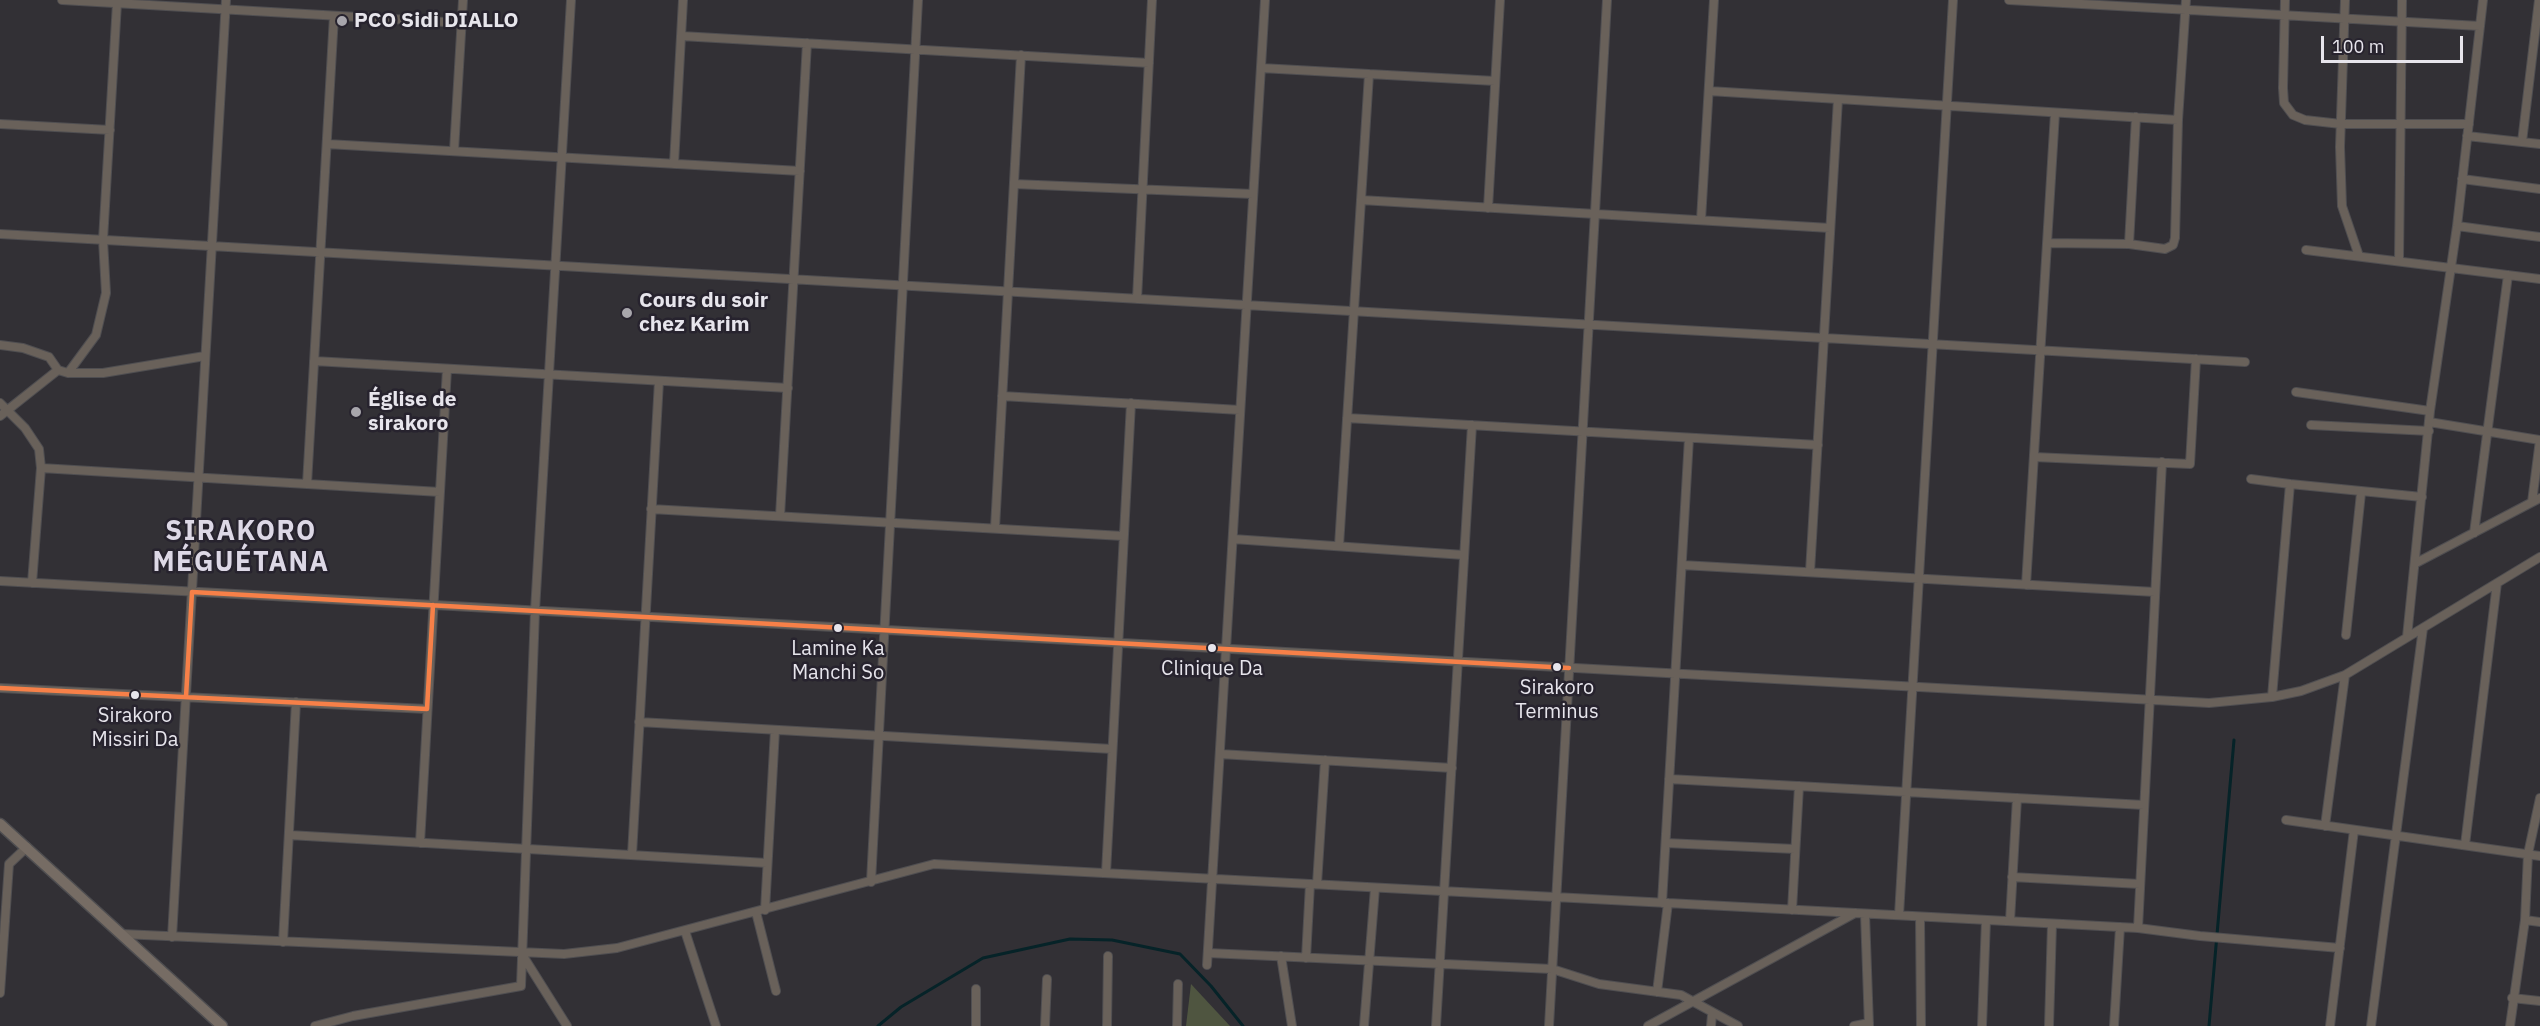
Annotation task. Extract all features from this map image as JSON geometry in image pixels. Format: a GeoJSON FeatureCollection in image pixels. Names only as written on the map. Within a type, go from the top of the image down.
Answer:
{"type":"FeatureCollection","features":[{"type":"Feature","properties":{"kind":"street"},"geometry":{"type":"LineString","coordinates":[[62,0],[462,23]]}},
{"type":"Feature","properties":{"kind":"street"},"geometry":{"type":"LineString","coordinates":[[172,937],[226,0]]}},
{"type":"Feature","properties":{"kind":"street"},"geometry":{"type":"LineString","coordinates":[[454,151],[463,0]]}},
{"type":"Feature","properties":{"kind":"street"},"geometry":{"type":"LineString","coordinates":[[315,1026],[353,1016],[521,986],[535,611],[571,0]]}},
{"type":"Feature","properties":{"kind":"street"},"geometry":{"type":"LineString","coordinates":[[674,164],[683,0]]}},
{"type":"Feature","properties":{"kind":"street"},"geometry":{"type":"LineString","coordinates":[[871,882],[918,0]]}},
{"type":"Feature","properties":{"kind":"street"},"geometry":{"type":"LineString","coordinates":[[1137,299],[1152,0]]}},
{"type":"Feature","properties":{"kind":"street"},"geometry":{"type":"LineString","coordinates":[[1207,965],[1264,0]]}},
{"type":"Feature","properties":{"kind":"street"},"geometry":{"type":"LineString","coordinates":[[1488,208],[1500,0]]}},
{"type":"Feature","properties":{"kind":"street"},"geometry":{"type":"LineString","coordinates":[[1549,1026],[1607,0]]}},
{"type":"Feature","properties":{"kind":"street"},"geometry":{"type":"LineString","coordinates":[[1701,220],[1714,0]]}},
{"type":"Feature","properties":{"kind":"street"},"geometry":{"type":"LineString","coordinates":[[1899,915],[1953,0]]}},
{"type":"Feature","properties":{"kind":"street"},"geometry":{"type":"LineString","coordinates":[[2010,0],[2480,26]]}},
{"type":"Feature","properties":{"kind":"street"},"geometry":{"type":"LineString","coordinates":[[2047,243],[2129,244],[2165,249],[2173,245],[2186,0]]}},
{"type":"Feature","properties":{"kind":"street"},"geometry":{"type":"LineString","coordinates":[[2285,0],[2284,102],[2293,115],[2305,120],[2341,124],[2469,124]]}},
{"type":"Feature","properties":{"kind":"street"},"geometry":{"type":"LineString","coordinates":[[2345,0],[2341,124],[2342,206],[2359,256]]}},
{"type":"Feature","properties":{"kind":"street"},"geometry":{"type":"LineString","coordinates":[[2399,261],[2402,0]]}},
{"type":"Feature","properties":{"kind":"street"},"geometry":{"type":"LineString","coordinates":[[2407,637],[2430,411],[2452,267],[2484,0]]}},
{"type":"Feature","properties":{"kind":"street"},"geometry":{"type":"LineString","coordinates":[[2522,142],[2539,0]]}},
{"type":"Feature","properties":{"kind":"street"},"geometry":{"type":"LineString","coordinates":[[68,373],[96,335],[106,293],[103,240],[117,3]]}},
{"type":"Feature","properties":{"kind":"street"},"geometry":{"type":"LineString","coordinates":[[307,484],[334,16]]}},
{"type":"Feature","properties":{"kind":"street"},"geometry":{"type":"LineString","coordinates":[[681,36],[1149,63]]}},
{"type":"Feature","properties":{"kind":"street"},"geometry":{"type":"LineString","coordinates":[[780,516],[807,43]]}},
{"type":"Feature","properties":{"kind":"street"},"geometry":{"type":"LineString","coordinates":[[995,528],[1021,55]]}},
{"type":"Feature","properties":{"kind":"street"},"geometry":{"type":"LineString","coordinates":[[1260,68],[1495,81]]}},
{"type":"Feature","properties":{"kind":"street"},"geometry":{"type":"LineString","coordinates":[[1339,546],[1369,74]]}},
{"type":"Feature","properties":{"kind":"street"},"geometry":{"type":"LineString","coordinates":[[1709,91],[2178,120]]}},
{"type":"Feature","properties":{"kind":"street"},"geometry":{"type":"LineString","coordinates":[[1810,572],[1838,99]]}},
{"type":"Feature","properties":{"kind":"street"},"geometry":{"type":"LineString","coordinates":[[2026,585],[2055,112]]}},
{"type":"Feature","properties":{"kind":"street"},"geometry":{"type":"LineString","coordinates":[[2129,244],[2136,117]]}},
{"type":"Feature","properties":{"kind":"street"},"geometry":{"type":"LineString","coordinates":[[0,124],[110,130]]}},
{"type":"Feature","properties":{"kind":"street"},"geometry":{"type":"LineString","coordinates":[[2467,136],[2540,144]]}},
{"type":"Feature","properties":{"kind":"street"},"geometry":{"type":"LineString","coordinates":[[327,144],[800,171]]}},
{"type":"Feature","properties":{"kind":"street"},"geometry":{"type":"LineString","coordinates":[[2462,179],[2540,189]]}},
{"type":"Feature","properties":{"kind":"street"},"geometry":{"type":"LineString","coordinates":[[1014,184],[1253,194]]}},
{"type":"Feature","properties":{"kind":"street"},"geometry":{"type":"LineString","coordinates":[[1361,200],[1830,228]]}},
{"type":"Feature","properties":{"kind":"street"},"geometry":{"type":"LineString","coordinates":[[2457,226],[2540,237]]}},
{"type":"Feature","properties":{"kind":"street"},"geometry":{"type":"LineString","coordinates":[[0,234],[2245,362]]}},
{"type":"Feature","properties":{"kind":"street"},"geometry":{"type":"LineString","coordinates":[[2306,250],[2540,279]]}},
{"type":"Feature","properties":{"kind":"street"},"geometry":{"type":"LineString","coordinates":[[2474,533],[2508,275]]}},
{"type":"Feature","properties":{"kind":"street"},"geometry":{"type":"LineString","coordinates":[[0,345],[23,348],[49,357],[58,369],[68,373],[103,373],[205,356]]}},
{"type":"Feature","properties":{"kind":"street"},"geometry":{"type":"LineString","coordinates":[[2034,457],[2190,464],[2196,359]]}},
{"type":"Feature","properties":{"kind":"street"},"geometry":{"type":"LineString","coordinates":[[314,361],[788,388]]}},
{"type":"Feature","properties":{"kind":"street"},"geometry":{"type":"LineString","coordinates":[[0,416],[58,369]]}},
{"type":"Feature","properties":{"kind":"street"},"geometry":{"type":"LineString","coordinates":[[420,843],[447,369]]}},
{"type":"Feature","properties":{"kind":"street"},"geometry":{"type":"LineString","coordinates":[[632,855],[659,381]]}},
{"type":"Feature","properties":{"kind":"street"},"geometry":{"type":"LineString","coordinates":[[2296,392],[2430,411]]}},
{"type":"Feature","properties":{"kind":"street"},"geometry":{"type":"LineString","coordinates":[[1002,396],[1240,410]]}},
{"type":"Feature","properties":{"kind":"street"},"geometry":{"type":"LineString","coordinates":[[0,403],[39,449],[41,468],[32,583]]}},
{"type":"Feature","properties":{"kind":"street"},"geometry":{"type":"LineString","coordinates":[[1106,873],[1131,404]]}},
{"type":"Feature","properties":{"kind":"street"},"geometry":{"type":"LineString","coordinates":[[1347,418],[1818,445]]}},
{"type":"Feature","properties":{"kind":"street"},"geometry":{"type":"LineString","coordinates":[[2416,564],[2536,500],[2540,440],[2429,422]]}},
{"type":"Feature","properties":{"kind":"street"},"geometry":{"type":"LineString","coordinates":[[1436,1026],[1472,425]]}},
{"type":"Feature","properties":{"kind":"street"},"geometry":{"type":"LineString","coordinates":[[2311,425],[2429,432]]}},
{"type":"Feature","properties":{"kind":"street"},"geometry":{"type":"LineString","coordinates":[[1657,992],[1665,903],[1666,843],[1689,438]]}},
{"type":"Feature","properties":{"kind":"street"},"geometry":{"type":"LineString","coordinates":[[2138,928],[2162,462]]}},
{"type":"Feature","properties":{"kind":"street"},"geometry":{"type":"LineString","coordinates":[[41,468],[440,492]]}},
{"type":"Feature","properties":{"kind":"street"},"geometry":{"type":"LineString","coordinates":[[2251,479],[2361,493],[2422,497]]}},
{"type":"Feature","properties":{"kind":"street"},"geometry":{"type":"LineString","coordinates":[[2272,697],[2290,484]]}},
{"type":"Feature","properties":{"kind":"street"},"geometry":{"type":"LineString","coordinates":[[2346,635],[2361,493]]}},
{"type":"Feature","properties":{"kind":"street"},"geometry":{"type":"LineString","coordinates":[[651,509],[1124,536]]}},
{"type":"Feature","properties":{"kind":"street"},"geometry":{"type":"LineString","coordinates":[[1233,539],[1464,555]]}},
{"type":"Feature","properties":{"kind":"street"},"geometry":{"type":"LineString","coordinates":[[0,581],[2209,703],[2272,697],[2301,691],[2345,675],[2540,557]]}},
{"type":"Feature","properties":{"kind":"street"},"geometry":{"type":"LineString","coordinates":[[1682,565],[2155,592]]}},
{"type":"Feature","properties":{"kind":"street"},"geometry":{"type":"LineString","coordinates":[[2465,845],[2497,583]]}},
{"type":"Feature","properties":{"kind":"street"},"geometry":{"type":"LineString","coordinates":[[2371,1026],[2423,628]]}},
{"type":"Feature","properties":{"kind":"street"},"geometry":{"type":"LineString","coordinates":[[2325,826],[2345,675]]}},
{"type":"Feature","properties":{"kind":"street"},"geometry":{"type":"LineString","coordinates":[[0,688],[427,709]]}},
{"type":"Feature","properties":{"kind":"street"},"geometry":{"type":"LineString","coordinates":[[283,942],[296,702]]}},
{"type":"Feature","properties":{"kind":"street"},"geometry":{"type":"LineString","coordinates":[[639,722],[1112,749]]}},
{"type":"Feature","properties":{"kind":"street"},"geometry":{"type":"LineString","coordinates":[[775,730],[767,863],[760,911],[776,992]]}},
{"type":"Feature","properties":{"kind":"street"},"geometry":{"type":"LineString","coordinates":[[1220,754],[1452,768]]}},
{"type":"Feature","properties":{"kind":"street"},"geometry":{"type":"LineString","coordinates":[[1306,958],[1325,760]]}},
{"type":"Feature","properties":{"kind":"street"},"geometry":{"type":"LineString","coordinates":[[1670,779],[2144,805]]}},
{"type":"Feature","properties":{"kind":"street"},"geometry":{"type":"LineString","coordinates":[[1792,910],[1799,786]]}},
{"type":"Feature","properties":{"kind":"street"},"geometry":{"type":"LineString","coordinates":[[2010,921],[2017,798]]}},
{"type":"Feature","properties":{"kind":"street"},"geometry":{"type":"LineString","coordinates":[[2510,1026],[2512,998],[2525,920],[2528,854],[2540,798]]}},
{"type":"Feature","properties":{"kind":"street"},"geometry":{"type":"LineString","coordinates":[[2286,820],[2540,856]]}},
{"type":"Feature","properties":{"kind":"street"},"geometry":{"type":"LineString","coordinates":[[0,824],[222,1026]]}},
{"type":"Feature","properties":{"kind":"street"},"geometry":{"type":"LineString","coordinates":[[2330,1026],[2354,830]]}},
{"type":"Feature","properties":{"kind":"street"},"geometry":{"type":"LineString","coordinates":[[289,835],[767,863]]}},
{"type":"Feature","properties":{"kind":"street"},"geometry":{"type":"LineString","coordinates":[[1666,843],[1796,849]]}},
{"type":"Feature","properties":{"kind":"street"},"geometry":{"type":"LineString","coordinates":[[0,993],[2,920],[9,864],[27,847]]}},
{"type":"Feature","properties":{"kind":"street"},"geometry":{"type":"LineString","coordinates":[[122,934],[522,954],[564,954],[617,948],[934,864],[2138,928],[2224,939],[2340,948]]}},
{"type":"Feature","properties":{"kind":"street"},"geometry":{"type":"LineString","coordinates":[[2012,877],[2140,884]]}},
{"type":"Feature","properties":{"kind":"street"},"geometry":{"type":"LineString","coordinates":[[1364,1026],[1375,888]]}},
{"type":"Feature","properties":{"kind":"street"},"geometry":{"type":"LineString","coordinates":[[1648,1026],[1855,913]]}},
{"type":"Feature","properties":{"kind":"street"},"geometry":{"type":"LineString","coordinates":[[1854,1026],[1869,1024],[1865,914]]}},
{"type":"Feature","properties":{"kind":"street"},"geometry":{"type":"LineString","coordinates":[[1920,916],[1921,1026]]}},
{"type":"Feature","properties":{"kind":"street"},"geometry":{"type":"LineString","coordinates":[[1982,1026],[1986,920]]}},
{"type":"Feature","properties":{"kind":"street"},"geometry":{"type":"LineString","coordinates":[[2525,920],[2540,922]]}},
{"type":"Feature","properties":{"kind":"street"},"geometry":{"type":"LineString","coordinates":[[2049,1026],[2052,924]]}},
{"type":"Feature","properties":{"kind":"street"},"geometry":{"type":"LineString","coordinates":[[2114,1026],[2120,927]]}},
{"type":"Feature","properties":{"kind":"street"},"geometry":{"type":"LineString","coordinates":[[685,931],[716,1026]]}},
{"type":"Feature","properties":{"kind":"street"},"geometry":{"type":"LineString","coordinates":[[1208,953],[1552,969],[1599,984],[1681,995],[1712,1015],[1738,1026]]}},
{"type":"Feature","properties":{"kind":"street"},"geometry":{"type":"LineString","coordinates":[[522,954],[567,1026]]}},
{"type":"Feature","properties":{"kind":"street"},"geometry":{"type":"LineString","coordinates":[[1107,1026],[1108,956]]}},
{"type":"Feature","properties":{"kind":"street"},"geometry":{"type":"LineString","coordinates":[[1281,956],[1292,1026]]}},
{"type":"Feature","properties":{"kind":"street"},"geometry":{"type":"LineString","coordinates":[[1045,1026],[1047,979]]}},
{"type":"Feature","properties":{"kind":"street"},"geometry":{"type":"LineString","coordinates":[[1177,1026],[1178,984]]}},
{"type":"Feature","properties":{"kind":"street"},"geometry":{"type":"LineString","coordinates":[[976,989],[976,1026]]}},
{"type":"Feature","properties":{"kind":"street"},"geometry":{"type":"LineString","coordinates":[[2512,998],[2540,1001]]}},
{"type":"Feature","properties":{"kind":"street"},"geometry":{"type":"LineString","coordinates":[[1712,1015],[1712,1026]]}},
{"type":"Feature","properties":{"kind":"green space"},"geometry":{"type":"Polygon","coordinates":[[[1191,984],[1230,1026],[1186,1026],[1191,984]]]}},
{"type":"Feature","properties":{"kind":"waterway"},"geometry":{"type":"LineString","coordinates":[[2209,1026],[2234,740]]}},
{"type":"Feature","properties":{"kind":"waterway"},"geometry":{"type":"LineString","coordinates":[[878,1026],[901,1007],[983,958],[1070,939],[1112,940],[1180,954],[1211,986],[1243,1026]]}},
{"type":"Feature","properties":{"kind":"transit line"},"geometry":{"type":"LineString","coordinates":[[186,697],[192,592],[1569,668]]}},
{"type":"Feature","properties":{"kind":"transit line"},"geometry":{"type":"LineString","coordinates":[[0,688],[427,709],[433,605]]}},
{"type":"Feature","properties":{"kind":"place","name":"PCO Sidi DIALLO"},"geometry":{"type":"Point","coordinates":[342,21]}},
{"type":"Feature","properties":{"kind":"place","name":"Cours du soir chez Karim"},"geometry":{"type":"Point","coordinates":[627,313]}},
{"type":"Feature","properties":{"kind":"place","name":"Église de sirakoro"},"geometry":{"type":"Point","coordinates":[356,412]}},
{"type":"Feature","properties":{"kind":"place","name":"Lamine Ka Manchi So"},"geometry":{"type":"Point","coordinates":[838,628]}},
{"type":"Feature","properties":{"kind":"place","name":"Clinique Da"},"geometry":{"type":"Point","coordinates":[1212,648]}},
{"type":"Feature","properties":{"kind":"place","name":"Sirakoro Terminus"},"geometry":{"type":"Point","coordinates":[1557,667]}},
{"type":"Feature","properties":{"kind":"place","name":"Sirakoro Missiri Da"},"geometry":{"type":"Point","coordinates":[135,695]}},
{"type":"Feature","properties":{"kind":"district","name":"SIRAKORO MÉGUÉTANA"},"geometry":{"type":"Point","coordinates":[241,548]}}]}
